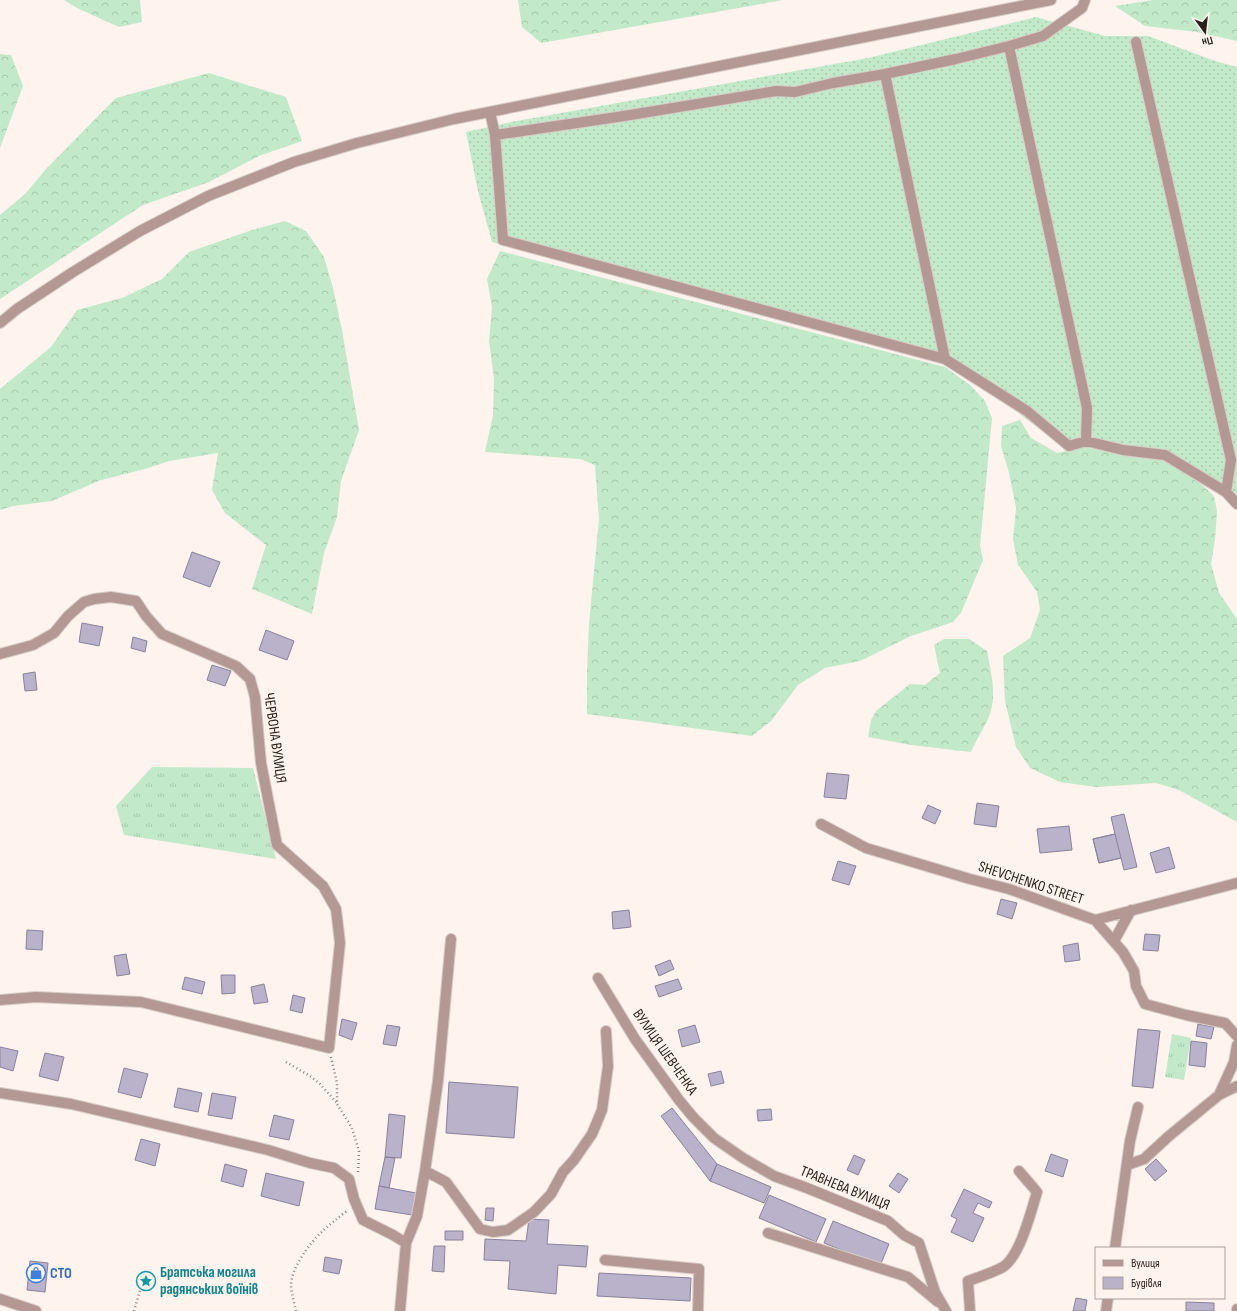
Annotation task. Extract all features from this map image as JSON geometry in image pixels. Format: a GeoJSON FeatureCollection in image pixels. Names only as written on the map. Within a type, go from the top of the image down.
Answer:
{"type":"FeatureCollection","features":[{"type":"Feature","properties":{"kind":"street"},"geometry":{"type":"LineString","coordinates":[[0,323],[17,309],[140,230],[208,196],[294,162],[357,143],[454,119],[1051,0]]}},
{"type":"Feature","properties":{"kind":"street"},"geometry":{"type":"LineString","coordinates":[[495,135],[631,115],[776,91],[795,92],[971,55],[1043,36],[1082,8],[1085,0]]}},
{"type":"Feature","properties":{"kind":"street"},"geometry":{"type":"LineString","coordinates":[[1136,42],[1231,460],[1226,492]]}},
{"type":"Feature","properties":{"kind":"street"},"geometry":{"type":"LineString","coordinates":[[1010,51],[1087,408],[1086,441]]}},
{"type":"Feature","properties":{"kind":"street"},"geometry":{"type":"LineString","coordinates":[[884,74],[945,359]]}},
{"type":"Feature","properties":{"kind":"street"},"geometry":{"type":"LineString","coordinates":[[490,112],[495,135],[503,240],[945,359],[1026,411],[1069,446],[1086,441],[1123,450],[1165,455],[1226,492],[1237,504]]}},
{"type":"Feature","properties":{"kind":"street","name":"ЧЕРВОНА ВУЛИЦЯ"},"geometry":{"type":"LineString","coordinates":[[0,654],[33,645],[54,633],[68,616],[84,602],[111,597],[136,601],[146,616],[162,634],[216,656],[236,666],[250,679],[255,697],[261,763],[277,845],[323,886],[336,909],[340,943],[329,1048]]}},
{"type":"Feature","properties":{"kind":"street","name":"SHEVCHENKO STREET"},"geometry":{"type":"LineString","coordinates":[[822,824],[866,848],[1009,889],[1096,920],[1237,883]]}},
{"type":"Feature","properties":{"kind":"street"},"geometry":{"type":"LineString","coordinates":[[1114,941],[1131,910]]}},
{"type":"Feature","properties":{"kind":"street"},"geometry":{"type":"LineString","coordinates":[[1096,920],[1123,952],[1134,971],[1136,986],[1146,1004],[1186,1015],[1225,1023],[1237,1036]]}},
{"type":"Feature","properties":{"kind":"street"},"geometry":{"type":"LineString","coordinates":[[400,1311],[406,1243],[417,1216],[438,1082],[451,939]]}},
{"type":"Feature","properties":{"kind":"street","name":"ВУЛИЦЯ ШЕВЧЕНКА"},"geometry":{"type":"LineString","coordinates":[[598,978],[639,1045],[679,1100],[693,1117],[714,1138]]}},
{"type":"Feature","properties":{"kind":"street"},"geometry":{"type":"LineString","coordinates":[[0,1000],[36,997],[141,1002],[329,1048]]}},
{"type":"Feature","properties":{"kind":"street"},"geometry":{"type":"LineString","coordinates":[[425,1171],[446,1182],[480,1229],[493,1232],[508,1230],[534,1212],[551,1194],[563,1172],[574,1160],[592,1134],[602,1110],[608,1066],[606,1031]]}},
{"type":"Feature","properties":{"kind":"street"},"geometry":{"type":"LineString","coordinates":[[1219,1095],[1234,1062],[1237,1045]]}},
{"type":"Feature","properties":{"kind":"street"},"geometry":{"type":"LineString","coordinates":[[1127,1165],[1144,1159],[1169,1136],[1219,1095],[1237,1086]]}},
{"type":"Feature","properties":{"kind":"street"},"geometry":{"type":"LineString","coordinates":[[0,1093],[71,1104],[268,1150],[310,1163],[334,1168],[349,1179],[363,1220],[406,1243]]}},
{"type":"Feature","properties":{"kind":"street"},"geometry":{"type":"LineString","coordinates":[[1115,1247],[1127,1165],[1138,1107]]}},
{"type":"Feature","properties":{"kind":"street","name":"ТРАВНЕВА ВУЛИЦЯ"},"geometry":{"type":"LineString","coordinates":[[714,1138],[743,1158],[774,1176],[888,1221],[904,1235],[919,1243],[935,1292],[945,1309]]}},
{"type":"Feature","properties":{"kind":"street"},"geometry":{"type":"LineString","coordinates":[[970,1311],[968,1281],[1003,1267],[1013,1256],[1030,1217],[1037,1192],[1019,1171]]}},
{"type":"Feature","properties":{"kind":"street"},"geometry":{"type":"LineString","coordinates":[[768,1233],[908,1277],[945,1309]]}},
{"type":"Feature","properties":{"kind":"street"},"geometry":{"type":"LineString","coordinates":[[605,1260],[699,1269],[698,1311]]}},
{"type":"Feature","properties":{"kind":"street"},"geometry":{"type":"LineString","coordinates":[[0,1298],[36,1311]]}},
{"type":"Feature","properties":{"kind":"street"},"geometry":{"type":"LineString","coordinates":[[1106,1311],[1108,1299]]}},
{"type":"Feature","properties":{"kind":"path"},"geometry":{"type":"LineString","coordinates":[[329,1048],[338,1083],[337,1104]]}},
{"type":"Feature","properties":{"kind":"path"},"geometry":{"type":"LineString","coordinates":[[286,1062],[310,1076],[320,1084],[337,1104],[352,1128],[359,1151],[359,1172],[350,1208],[321,1231],[310,1243],[293,1273],[291,1284],[296,1311]]}},
{"type":"Feature","properties":{"kind":"path"},"geometry":{"type":"LineString","coordinates":[[134,1311],[141,1287]]}},
{"type":"Feature","properties":{"kind":"green space"},"geometry":{"type":"Polygon","coordinates":[[[64,0],[140,0],[142,22],[119,27],[77,8],[64,0]]]}},
{"type":"Feature","properties":{"kind":"green space"},"geometry":{"type":"Polygon","coordinates":[[[518,0],[783,0],[541,43],[522,27],[518,0]]]}},
{"type":"Feature","properties":{"kind":"green space"},"geometry":{"type":"Polygon","coordinates":[[[1153,0],[1237,0],[1237,41],[1197,32],[1145,26],[1115,6],[1153,0]]]}},
{"type":"Feature","properties":{"kind":"green space"},"geometry":{"type":"Polygon","coordinates":[[[1036,17],[1105,36],[1148,36],[1215,61],[1237,67],[1237,511],[1219,491],[1164,457],[1089,444],[1063,447],[1005,403],[943,363],[729,307],[492,242],[478,191],[466,132],[511,122],[868,58],[1036,17]]]}},
{"type":"Feature","properties":{"kind":"green space"},"geometry":{"type":"Polygon","coordinates":[[[0,54],[11,55],[23,86],[0,148],[0,54]]]}},
{"type":"Feature","properties":{"kind":"green space"},"geometry":{"type":"Polygon","coordinates":[[[209,73],[286,97],[302,141],[259,156],[209,182],[143,205],[0,299],[0,215],[25,194],[47,168],[116,98],[209,73]]]}},
{"type":"Feature","properties":{"kind":"green space"},"geometry":{"type":"Polygon","coordinates":[[[285,221],[306,231],[324,257],[333,288],[342,330],[359,430],[341,481],[337,517],[324,553],[312,614],[252,589],[266,545],[225,513],[212,490],[218,453],[169,461],[145,469],[101,480],[52,501],[13,506],[0,510],[0,389],[51,347],[77,310],[122,298],[162,279],[189,252],[252,230],[285,221]]]}},
{"type":"Feature","properties":{"kind":"green space"},"geometry":{"type":"Polygon","coordinates":[[[500,251],[945,367],[970,385],[985,401],[992,418],[980,546],[983,560],[961,613],[953,622],[911,636],[860,661],[825,668],[798,685],[771,721],[752,736],[587,714],[589,624],[599,519],[595,465],[580,459],[485,452],[493,415],[494,379],[489,341],[492,307],[487,279],[500,251]]]}},
{"type":"Feature","properties":{"kind":"green space"},"geometry":{"type":"Polygon","coordinates":[[[1020,420],[1031,438],[1057,453],[1084,447],[1127,456],[1162,459],[1201,484],[1214,496],[1217,511],[1211,564],[1219,593],[1237,619],[1237,822],[1179,790],[1156,783],[1097,787],[1060,782],[1030,768],[1016,747],[1005,701],[1003,656],[1030,638],[1040,610],[1037,592],[1018,565],[1013,539],[1016,508],[1009,473],[1001,446],[1002,426],[1020,420]]]}},
{"type":"Feature","properties":{"kind":"green space"},"geometry":{"type":"Polygon","coordinates":[[[944,639],[969,639],[987,651],[992,676],[993,702],[988,719],[971,752],[911,745],[868,737],[871,720],[876,711],[910,684],[925,685],[940,673],[934,645],[944,639]]]}},
{"type":"Feature","properties":{"kind":"green space"},"geometry":{"type":"Polygon","coordinates":[[[152,767],[253,768],[276,859],[124,835],[116,806],[152,767]]]}},
{"type":"Feature","properties":{"kind":"green space"},"geometry":{"type":"Polygon","coordinates":[[[1172,1034],[1191,1038],[1184,1080],[1165,1077],[1172,1034]]]}},
{"type":"Feature","properties":{"kind":"building"},"geometry":{"type":"Polygon","coordinates":[[[192,552],[220,562],[210,587],[183,577],[192,552]]]}},
{"type":"Feature","properties":{"kind":"building"},"geometry":{"type":"Polygon","coordinates":[[[82,623],[103,627],[99,646],[79,642],[82,623]]]}},
{"type":"Feature","properties":{"kind":"building"},"geometry":{"type":"Polygon","coordinates":[[[266,630],[294,641],[287,660],[259,650],[266,630]]]}},
{"type":"Feature","properties":{"kind":"building"},"geometry":{"type":"Polygon","coordinates":[[[133,637],[147,641],[145,652],[131,648],[133,637]]]}},
{"type":"Feature","properties":{"kind":"building"},"geometry":{"type":"Polygon","coordinates":[[[212,665],[231,671],[225,686],[207,680],[212,665]]]}},
{"type":"Feature","properties":{"kind":"building"},"geometry":{"type":"Polygon","coordinates":[[[35,672],[37,690],[25,691],[23,674],[35,672]]]}},
{"type":"Feature","properties":{"kind":"building"},"geometry":{"type":"Polygon","coordinates":[[[827,773],[849,775],[846,799],[824,797],[827,773]]]}},
{"type":"Feature","properties":{"kind":"building"},"geometry":{"type":"Polygon","coordinates":[[[977,803],[999,806],[996,827],[974,824],[977,803]]]}},
{"type":"Feature","properties":{"kind":"building"},"geometry":{"type":"Polygon","coordinates":[[[928,805],[941,811],[935,824],[922,818],[928,805]]]}},
{"type":"Feature","properties":{"kind":"building"},"geometry":{"type":"Polygon","coordinates":[[[1124,814],[1137,867],[1124,870],[1121,858],[1099,863],[1093,839],[1115,834],[1111,817],[1124,814]]]}},
{"type":"Feature","properties":{"kind":"building"},"geometry":{"type":"Polygon","coordinates":[[[1069,826],[1072,850],[1040,853],[1037,829],[1069,826]]]}},
{"type":"Feature","properties":{"kind":"building"},"geometry":{"type":"Polygon","coordinates":[[[1115,834],[1121,858],[1099,863],[1093,839],[1115,834]]]}},
{"type":"Feature","properties":{"kind":"building"},"geometry":{"type":"Polygon","coordinates":[[[1169,847],[1175,868],[1156,873],[1150,853],[1169,847]]]}},
{"type":"Feature","properties":{"kind":"building"},"geometry":{"type":"Polygon","coordinates":[[[838,861],[856,866],[849,885],[832,880],[838,861]]]}},
{"type":"Feature","properties":{"kind":"building"},"geometry":{"type":"Polygon","coordinates":[[[1001,899],[1017,903],[1012,919],[997,914],[1001,899]]]}},
{"type":"Feature","properties":{"kind":"building"},"geometry":{"type":"Polygon","coordinates":[[[629,910],[631,927],[613,929],[612,912],[629,910]]]}},
{"type":"Feature","properties":{"kind":"building"},"geometry":{"type":"Polygon","coordinates":[[[27,930],[43,931],[42,950],[26,949],[27,930]]]}},
{"type":"Feature","properties":{"kind":"building"},"geometry":{"type":"Polygon","coordinates":[[[1145,934],[1160,935],[1158,951],[1143,950],[1145,934]]]}},
{"type":"Feature","properties":{"kind":"building"},"geometry":{"type":"Polygon","coordinates":[[[1078,943],[1080,960],[1065,962],[1063,946],[1078,943]]]}},
{"type":"Feature","properties":{"kind":"building"},"geometry":{"type":"Polygon","coordinates":[[[126,954],[130,974],[117,976],[114,956],[126,954]]]}},
{"type":"Feature","properties":{"kind":"building"},"geometry":{"type":"Polygon","coordinates":[[[670,960],[674,969],[659,976],[655,966],[670,960]]]}},
{"type":"Feature","properties":{"kind":"building"},"geometry":{"type":"Polygon","coordinates":[[[221,975],[235,975],[235,993],[222,994],[221,975]]]}},
{"type":"Feature","properties":{"kind":"building"},"geometry":{"type":"Polygon","coordinates":[[[185,977],[205,982],[202,994],[182,989],[185,977]]]}},
{"type":"Feature","properties":{"kind":"building"},"geometry":{"type":"Polygon","coordinates":[[[678,979],[682,989],[659,997],[655,986],[678,979]]]}},
{"type":"Feature","properties":{"kind":"building"},"geometry":{"type":"Polygon","coordinates":[[[264,984],[268,1002],[254,1004],[251,987],[264,984]]]}},
{"type":"Feature","properties":{"kind":"building"},"geometry":{"type":"Polygon","coordinates":[[[293,995],[305,998],[302,1013],[290,1010],[293,995]]]}},
{"type":"Feature","properties":{"kind":"building"},"geometry":{"type":"Polygon","coordinates":[[[342,1019],[357,1023],[352,1040],[339,1035],[342,1019]]]}},
{"type":"Feature","properties":{"kind":"building"},"geometry":{"type":"Polygon","coordinates":[[[1198,1024],[1214,1027],[1211,1039],[1196,1036],[1198,1024]]]}},
{"type":"Feature","properties":{"kind":"building"},"geometry":{"type":"Polygon","coordinates":[[[387,1025],[400,1027],[396,1046],[383,1044],[387,1025]]]}},
{"type":"Feature","properties":{"kind":"building"},"geometry":{"type":"Polygon","coordinates":[[[695,1025],[700,1042],[682,1047],[678,1030],[695,1025]]]}},
{"type":"Feature","properties":{"kind":"building"},"geometry":{"type":"Polygon","coordinates":[[[1138,1029],[1160,1031],[1153,1088],[1132,1086],[1138,1029]]]}},
{"type":"Feature","properties":{"kind":"building"},"geometry":{"type":"Polygon","coordinates":[[[1191,1041],[1207,1043],[1205,1067],[1189,1065],[1191,1041]]]}},
{"type":"Feature","properties":{"kind":"building"},"geometry":{"type":"Polygon","coordinates":[[[0,1047],[18,1051],[13,1071],[0,1067],[0,1047]]]}},
{"type":"Feature","properties":{"kind":"building"},"geometry":{"type":"Polygon","coordinates":[[[45,1053],[64,1057],[58,1081],[39,1076],[45,1053]]]}},
{"type":"Feature","properties":{"kind":"building"},"geometry":{"type":"Polygon","coordinates":[[[124,1068],[148,1074],[141,1098],[118,1092],[124,1068]]]}},
{"type":"Feature","properties":{"kind":"building"},"geometry":{"type":"Polygon","coordinates":[[[721,1071],[724,1083],[711,1086],[708,1074],[721,1071]]]}},
{"type":"Feature","properties":{"kind":"building"},"geometry":{"type":"Polygon","coordinates":[[[449,1082],[518,1087],[514,1138],[446,1133],[449,1082]]]}},
{"type":"Feature","properties":{"kind":"building"},"geometry":{"type":"Polygon","coordinates":[[[178,1088],[202,1093],[198,1112],[174,1107],[178,1088]]]}},
{"type":"Feature","properties":{"kind":"building"},"geometry":{"type":"Polygon","coordinates":[[[212,1093],[236,1097],[232,1119],[208,1115],[212,1093]]]}},
{"type":"Feature","properties":{"kind":"building"},"geometry":{"type":"Polygon","coordinates":[[[672,1108],[717,1164],[710,1181],[661,1116],[672,1108]]]}},
{"type":"Feature","properties":{"kind":"building"},"geometry":{"type":"Polygon","coordinates":[[[771,1109],[772,1120],[758,1121],[757,1110],[771,1109]]]}},
{"type":"Feature","properties":{"kind":"building"},"geometry":{"type":"Polygon","coordinates":[[[389,1114],[405,1116],[401,1158],[385,1157],[389,1114]]]}},
{"type":"Feature","properties":{"kind":"building"},"geometry":{"type":"Polygon","coordinates":[[[274,1115],[294,1120],[289,1140],[269,1136],[274,1115]]]}},
{"type":"Feature","properties":{"kind":"building"},"geometry":{"type":"Polygon","coordinates":[[[141,1139],[160,1144],[155,1166],[135,1160],[141,1139]]]}},
{"type":"Feature","properties":{"kind":"building"},"geometry":{"type":"Polygon","coordinates":[[[1051,1154],[1068,1160],[1063,1177],[1045,1171],[1051,1154]]]}},
{"type":"Feature","properties":{"kind":"building"},"geometry":{"type":"Polygon","coordinates":[[[854,1155],[865,1160],[858,1175],[847,1170],[854,1155]]]}},
{"type":"Feature","properties":{"kind":"building"},"geometry":{"type":"Polygon","coordinates":[[[385,1157],[395,1158],[389,1188],[379,1186],[385,1157]]]}},
{"type":"Feature","properties":{"kind":"building"},"geometry":{"type":"Polygon","coordinates":[[[1156,1159],[1167,1171],[1155,1181],[1145,1169],[1156,1159]]]}},
{"type":"Feature","properties":{"kind":"building"},"geometry":{"type":"Polygon","coordinates":[[[225,1164],[247,1170],[243,1187],[221,1181],[225,1164]]]}},
{"type":"Feature","properties":{"kind":"building"},"geometry":{"type":"Polygon","coordinates":[[[717,1164],[771,1187],[764,1203],[710,1181],[717,1164]]]}},
{"type":"Feature","properties":{"kind":"building"},"geometry":{"type":"Polygon","coordinates":[[[266,1173],[304,1182],[299,1206],[261,1196],[266,1173]]]}},
{"type":"Feature","properties":{"kind":"building"},"geometry":{"type":"Polygon","coordinates":[[[898,1173],[908,1179],[899,1193],[889,1186],[898,1173]]]}},
{"type":"Feature","properties":{"kind":"building"},"geometry":{"type":"Polygon","coordinates":[[[379,1186],[416,1193],[412,1215],[375,1209],[379,1186]]]}},
{"type":"Feature","properties":{"kind":"building"},"geometry":{"type":"Polygon","coordinates":[[[964,1189],[992,1202],[989,1208],[978,1203],[973,1213],[984,1218],[973,1242],[951,1232],[957,1219],[951,1216],[964,1189]]]}},
{"type":"Feature","properties":{"kind":"building"},"geometry":{"type":"Polygon","coordinates":[[[769,1195],[826,1219],[816,1242],[759,1218],[769,1195]]]}},
{"type":"Feature","properties":{"kind":"building"},"geometry":{"type":"Polygon","coordinates":[[[486,1208],[494,1208],[493,1221],[485,1220],[486,1208]]]}},
{"type":"Feature","properties":{"kind":"building"},"geometry":{"type":"Polygon","coordinates":[[[529,1219],[549,1220],[547,1244],[588,1246],[586,1267],[558,1265],[556,1294],[508,1289],[510,1261],[484,1260],[485,1239],[526,1241],[529,1219]]]}},
{"type":"Feature","properties":{"kind":"building"},"geometry":{"type":"Polygon","coordinates":[[[833,1221],[889,1244],[880,1266],[824,1243],[833,1221]]]}},
{"type":"Feature","properties":{"kind":"building"},"geometry":{"type":"Polygon","coordinates":[[[445,1231],[463,1231],[463,1240],[445,1240],[445,1231]]]}},
{"type":"Feature","properties":{"kind":"building"},"geometry":{"type":"Polygon","coordinates":[[[434,1246],[445,1246],[444,1272],[432,1271],[434,1246]]]}},
{"type":"Feature","properties":{"kind":"building"},"geometry":{"type":"Polygon","coordinates":[[[325,1257],[342,1260],[339,1274],[323,1271],[325,1257]]]}},
{"type":"Feature","properties":{"kind":"building"},"geometry":{"type":"Polygon","coordinates":[[[30,1261],[48,1263],[45,1292],[27,1290],[30,1261]]]}},
{"type":"Feature","properties":{"kind":"building"},"geometry":{"type":"Polygon","coordinates":[[[599,1273],[691,1278],[690,1301],[597,1296],[599,1273]]]}},
{"type":"Feature","properties":{"kind":"building"},"geometry":{"type":"Polygon","coordinates":[[[1076,1298],[1087,1300],[1085,1311],[1073,1311],[1076,1298]]]}},
{"type":"Feature","properties":{"kind":"building"},"geometry":{"type":"Polygon","coordinates":[[[1186,1302],[1214,1303],[1214,1311],[1186,1311],[1186,1302]]]}},
{"type":"Feature","properties":{"kind":"place","name":"СТО"},"geometry":{"type":"Point","coordinates":[36,1273]}},
{"type":"Feature","properties":{"kind":"place","name":"Братська могила радянських воїнів"},"geometry":{"type":"Point","coordinates":[146,1281]}}]}
